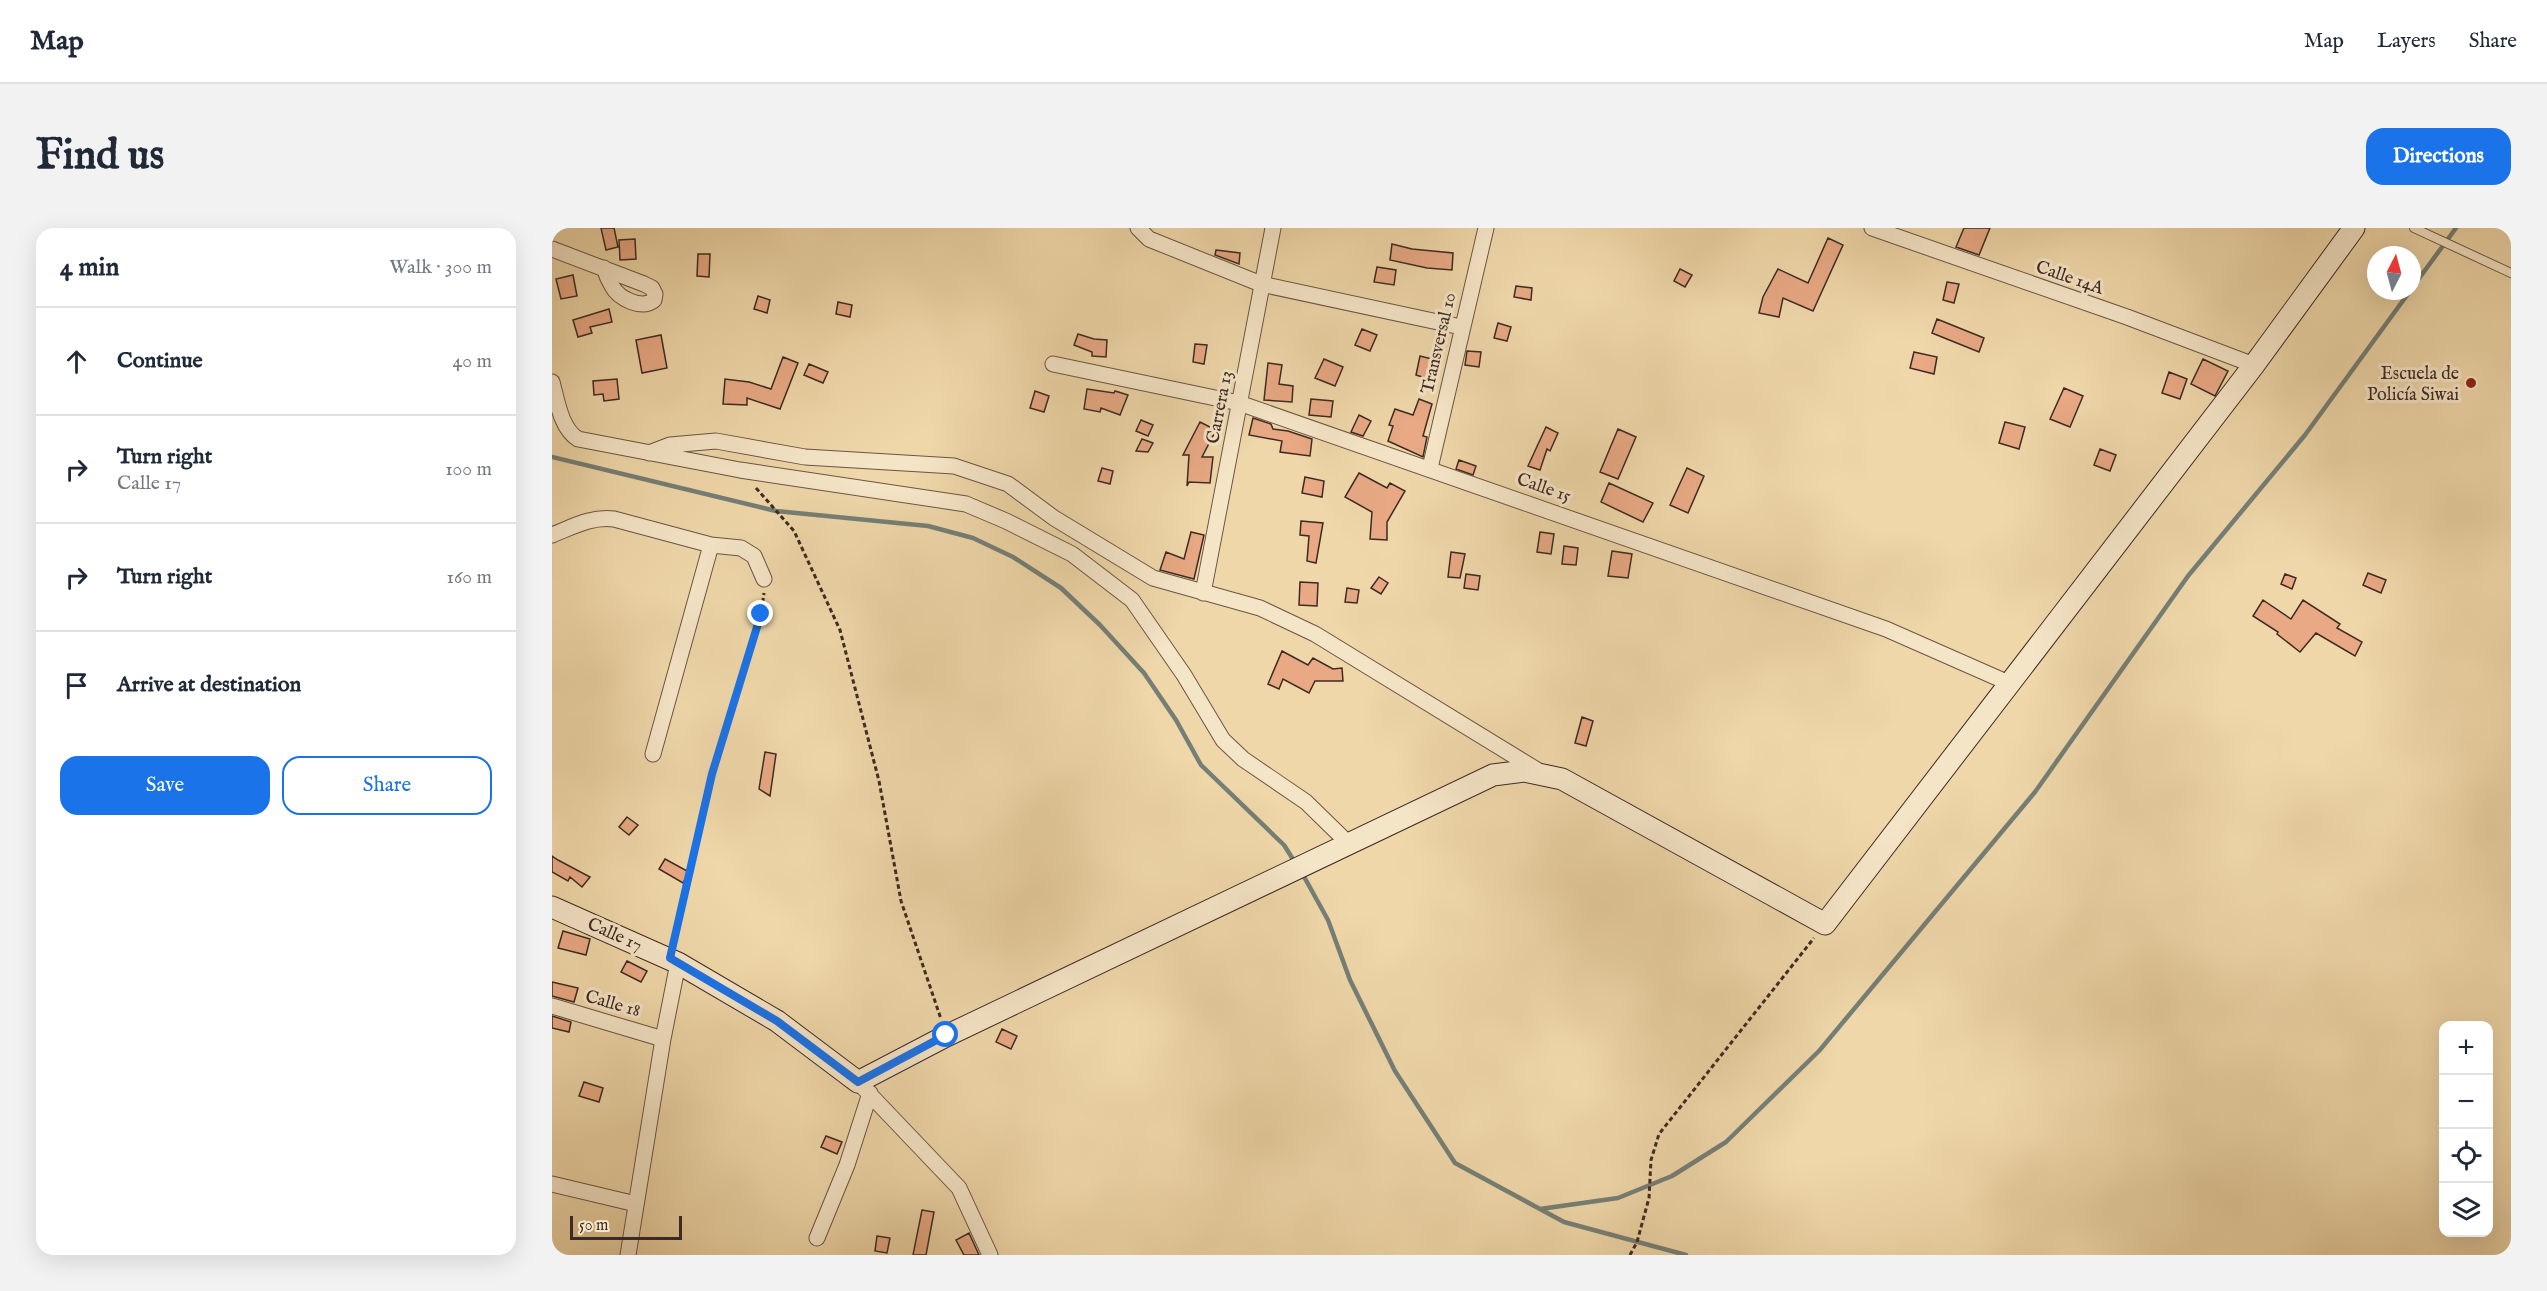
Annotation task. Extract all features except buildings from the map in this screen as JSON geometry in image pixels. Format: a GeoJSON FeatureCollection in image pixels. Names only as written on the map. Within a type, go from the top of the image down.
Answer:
{"type":"FeatureCollection","features":[{"type":"Feature","properties":{"kind":"street"},"geometry":{"type":"LineString","coordinates":[[1138,228],[1149,239],[1261,284],[1461,327]]}},
{"type":"Feature","properties":{"kind":"street","name":"Carrera 13"},"geometry":{"type":"LineString","coordinates":[[1203,593],[1273,228]]}},
{"type":"Feature","properties":{"kind":"street","name":"Transversal 10"},"geometry":{"type":"LineString","coordinates":[[1430,468],[1461,327],[1486,228]]}},
{"type":"Feature","properties":{"kind":"street","name":"Calle 14A"},"geometry":{"type":"LineString","coordinates":[[1872,228],[2127,317],[2254,365]]}},
{"type":"Feature","properties":{"kind":"street"},"geometry":{"type":"LineString","coordinates":[[817,1238],[847,1165],[864,1088],[946,1035],[1493,775],[1524,771],[1562,779],[1825,924],[2254,365],[2354,228]]}},
{"type":"Feature","properties":{"kind":"street"},"geometry":{"type":"LineString","coordinates":[[552,249],[604,268]]}},
{"type":"Feature","properties":{"kind":"street","name":"Calle 15"},"geometry":{"type":"LineString","coordinates":[[1053,364],[1239,403],[1886,629],[2011,684]]}},
{"type":"Feature","properties":{"kind":"street"},"geometry":{"type":"LineString","coordinates":[[552,382],[555,409],[571,435],[578,440],[740,470],[966,504],[1006,521],[1071,554],[1132,600],[1184,675],[1223,740],[1243,759],[1306,802],[1348,843]]}},
{"type":"Feature","properties":{"kind":"street"},"geometry":{"type":"LineString","coordinates":[[649,453],[670,445],[716,441],[805,457],[954,466],[1008,484],[1054,518],[1153,579],[1260,608],[1315,634],[1548,776]]}},
{"type":"Feature","properties":{"kind":"street"},"geometry":{"type":"LineString","coordinates":[[552,535],[603,517],[711,544],[741,548],[754,556],[764,579]]}},
{"type":"Feature","properties":{"kind":"street"},"geometry":{"type":"LineString","coordinates":[[653,754],[711,544]]}},
{"type":"Feature","properties":{"kind":"street","name":"Calle 17"},"geometry":{"type":"LineString","coordinates":[[552,906],[674,960],[777,1021],[864,1088]]}},
{"type":"Feature","properties":{"kind":"street"},"geometry":{"type":"LineString","coordinates":[[628,1255],[674,960]]}},
{"type":"Feature","properties":{"kind":"street","name":"Calle 18"},"geometry":{"type":"LineString","coordinates":[[552,1006],[663,1039]]}},
{"type":"Feature","properties":{"kind":"street"},"geometry":{"type":"LineString","coordinates":[[864,1088],[959,1188],[990,1255]]}},
{"type":"Feature","properties":{"kind":"street"},"geometry":{"type":"LineString","coordinates":[[552,1184],[636,1204]]}},
{"type":"Feature","properties":{"kind":"lane"},"geometry":{"type":"LineString","coordinates":[[2415,228],[2511,273]]}},
{"type":"Feature","properties":{"kind":"path"},"geometry":{"type":"LineString","coordinates":[[740,470],[794,531],[840,630],[879,781],[901,901],[946,1035]]}},
{"type":"Feature","properties":{"kind":"path"},"geometry":{"type":"LineString","coordinates":[[674,960],[712,774],[761,614],[764,579]]}},
{"type":"Feature","properties":{"kind":"path"},"geometry":{"type":"LineString","coordinates":[[1630,1255],[1637,1242],[1649,1198],[1651,1160],[1659,1134],[1825,924]]}},
{"type":"Feature","properties":{"kind":"waterway"},"geometry":{"type":"LineString","coordinates":[[2421,276],[2456,228]]}},
{"type":"Feature","properties":{"kind":"waterway"},"geometry":{"type":"LineString","coordinates":[[1540,1209],[1618,1198],[1672,1176],[1726,1142],[1819,1051],[2035,792],[2188,576],[2305,435],[2403,300]]}},
{"type":"Feature","properties":{"kind":"waterway"},"geometry":{"type":"LineString","coordinates":[[552,457],[776,511],[928,526],[973,538],[1013,557],[1061,588],[1100,625],[1144,673],[1176,720],[1201,765],[1284,845],[1296,864]]}},
{"type":"Feature","properties":{"kind":"waterway"},"geometry":{"type":"LineString","coordinates":[[1302,873],[1328,920],[1350,980],[1395,1071],[1455,1163],[1564,1222],[1686,1255]]}},
{"type":"Feature","properties":{"kind":"place","name":"Escuela de Policía Siwai"},"geometry":{"type":"Point","coordinates":[2471,383]}},
{"type":"Feature","properties":{"kind":"route"},"geometry":{"type":"LineString","coordinates":[[761,614],[712,774],[670,958],[777,1021],[858,1082],[946,1035]]}}]}
